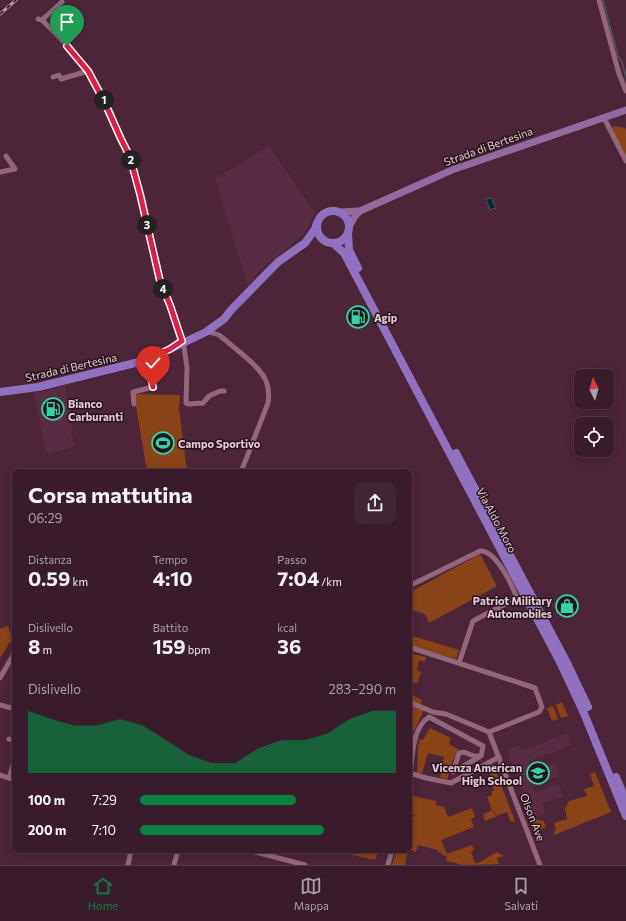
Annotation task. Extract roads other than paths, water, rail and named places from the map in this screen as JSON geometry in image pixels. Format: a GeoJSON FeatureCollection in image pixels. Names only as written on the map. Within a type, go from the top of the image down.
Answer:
{"type":"FeatureCollection","features":[{"type":"Feature","properties":{"kind":"main road","name":"Strada di Bertesina"},"geometry":{"type":"LineString","coordinates":[[0,392],[38,387],[147,360],[214,327],[278,262],[305,243],[324,213],[333,211],[339,212]]}},
{"type":"Feature","properties":{"kind":"main road"},"geometry":{"type":"LineString","coordinates":[[339,212],[348,220],[349,230]]}},
{"type":"Feature","properties":{"kind":"main road"},"geometry":{"type":"LineString","coordinates":[[317,223],[318,234],[329,242]]}},
{"type":"Feature","properties":{"kind":"main road","name":"Strada di Bertesina"},"geometry":{"type":"LineString","coordinates":[[305,243],[329,242],[344,239],[349,230]]}},
{"type":"Feature","properties":{"kind":"main road","name":"Via Aldo Moro"},"geometry":{"type":"LineString","coordinates":[[349,230],[348,246],[352,255],[566,661],[626,800]]}},
{"type":"Feature","properties":{"kind":"main road","name":"Via Aldo Moro"},"geometry":{"type":"LineString","coordinates":[[329,242],[344,254],[561,664],[583,711],[626,816]]}},
{"type":"Feature","properties":{"kind":"main road","name":"Strada di Bertesina"},"geometry":{"type":"LineString","coordinates":[[182,342],[214,327]]}},
{"type":"Feature","properties":{"kind":"street"},"geometry":{"type":"LineString","coordinates":[[599,0],[619,74],[626,91]]}},
{"type":"Feature","properties":{"kind":"street"},"geometry":{"type":"LineString","coordinates":[[62,2],[40,20],[69,44],[88,71],[104,101],[130,157],[160,281],[170,305],[182,342],[187,368],[186,403],[203,403],[209,396],[220,391],[224,391]]}},
{"type":"Feature","properties":{"kind":"street"},"geometry":{"type":"LineString","coordinates":[[53,77],[59,74],[61,79],[88,71]]}},
{"type":"Feature","properties":{"kind":"street","name":"Strada di Bertesina"},"geometry":{"type":"LineString","coordinates":[[349,230],[355,216],[360,211],[452,170],[626,110]]}},
{"type":"Feature","properties":{"kind":"street"},"geometry":{"type":"LineString","coordinates":[[604,118],[626,161]]}},
{"type":"Feature","properties":{"kind":"street"},"geometry":{"type":"LineString","coordinates":[[0,172],[15,169],[6,156]]}},
{"type":"Feature","properties":{"kind":"street","name":"Strada di Bertesina"},"geometry":{"type":"LineString","coordinates":[[339,212],[360,211]]}},
{"type":"Feature","properties":{"kind":"street"},"geometry":{"type":"LineString","coordinates":[[214,327],[219,336]]}},
{"type":"Feature","properties":{"kind":"street"},"geometry":{"type":"LineString","coordinates":[[214,327],[219,336],[261,372],[269,391],[268,403],[242,469]]}},
{"type":"Feature","properties":{"kind":"street"},"geometry":{"type":"LineString","coordinates":[[134,404],[133,392],[153,387],[147,360]]}},
{"type":"Feature","properties":{"kind":"street"},"geometry":{"type":"LineString","coordinates":[[412,585],[480,551],[488,552],[496,560],[511,584],[517,598],[473,621],[459,663]]}},
{"type":"Feature","properties":{"kind":"street"},"geometry":{"type":"LineString","coordinates":[[412,649],[535,688],[542,707],[539,712],[489,732],[446,714],[433,712],[412,703]]}},
{"type":"Feature","properties":{"kind":"street"},"geometry":{"type":"LineString","coordinates":[[0,678],[12,657]]}},
{"type":"Feature","properties":{"kind":"street"},"geometry":{"type":"LineString","coordinates":[[0,705],[12,708]]}},
{"type":"Feature","properties":{"kind":"street"},"geometry":{"type":"LineString","coordinates":[[412,762],[416,735],[422,724],[433,712]]}},
{"type":"Feature","properties":{"kind":"street"},"geometry":{"type":"LineString","coordinates":[[429,717],[483,746],[481,756],[453,772],[459,753],[464,752],[474,756],[481,756]]}},
{"type":"Feature","properties":{"kind":"street","name":"Olson Ave"},"geometry":{"type":"LineString","coordinates":[[489,732],[540,865]]}},
{"type":"Feature","properties":{"kind":"street"},"geometry":{"type":"LineString","coordinates":[[412,776],[451,783],[499,757]]}},
{"type":"Feature","properties":{"kind":"street"},"geometry":{"type":"LineString","coordinates":[[0,775],[12,779]]}},
{"type":"Feature","properties":{"kind":"street"},"geometry":{"type":"LineString","coordinates":[[128,865],[130,853]]}},
{"type":"Feature","properties":{"kind":"street"},"geometry":{"type":"LineString","coordinates":[[174,865],[177,853]]}},
{"type":"Feature","properties":{"kind":"street"},"geometry":{"type":"LineString","coordinates":[[259,853],[305,865]]}},
{"type":"Feature","properties":{"kind":"street"},"geometry":{"type":"LineString","coordinates":[[388,865],[391,853]]}},
{"type":"Feature","properties":{"kind":"water"},"geometry":{"type":"Polygon","coordinates":[[[491,198],[496,208],[490,210],[486,199],[491,198]]]}},
{"type":"Feature","properties":{"kind":"waterway"},"geometry":{"type":"LineString","coordinates":[[603,0],[618,56],[622,62],[626,78]]}},
{"type":"Feature","properties":{"kind":"railway"},"geometry":{"type":"LineString","coordinates":[[0,14],[16,0]]}},
{"type":"Feature","properties":{"kind":"place","name":"Agip"},"geometry":{"type":"Point","coordinates":[358,317]}},
{"type":"Feature","properties":{"kind":"place","name":"Bianco Carburanti"},"geometry":{"type":"Point","coordinates":[53,409]}},
{"type":"Feature","properties":{"kind":"place","name":"Campo Sportivo"},"geometry":{"type":"Point","coordinates":[163,443]}},
{"type":"Feature","properties":{"kind":"place","name":"Patriot Military Automobiles"},"geometry":{"type":"Point","coordinates":[567,606]}},
{"type":"Feature","properties":{"kind":"place","name":"Vicenza American High School"},"geometry":{"type":"Point","coordinates":[538,773]}}]}
